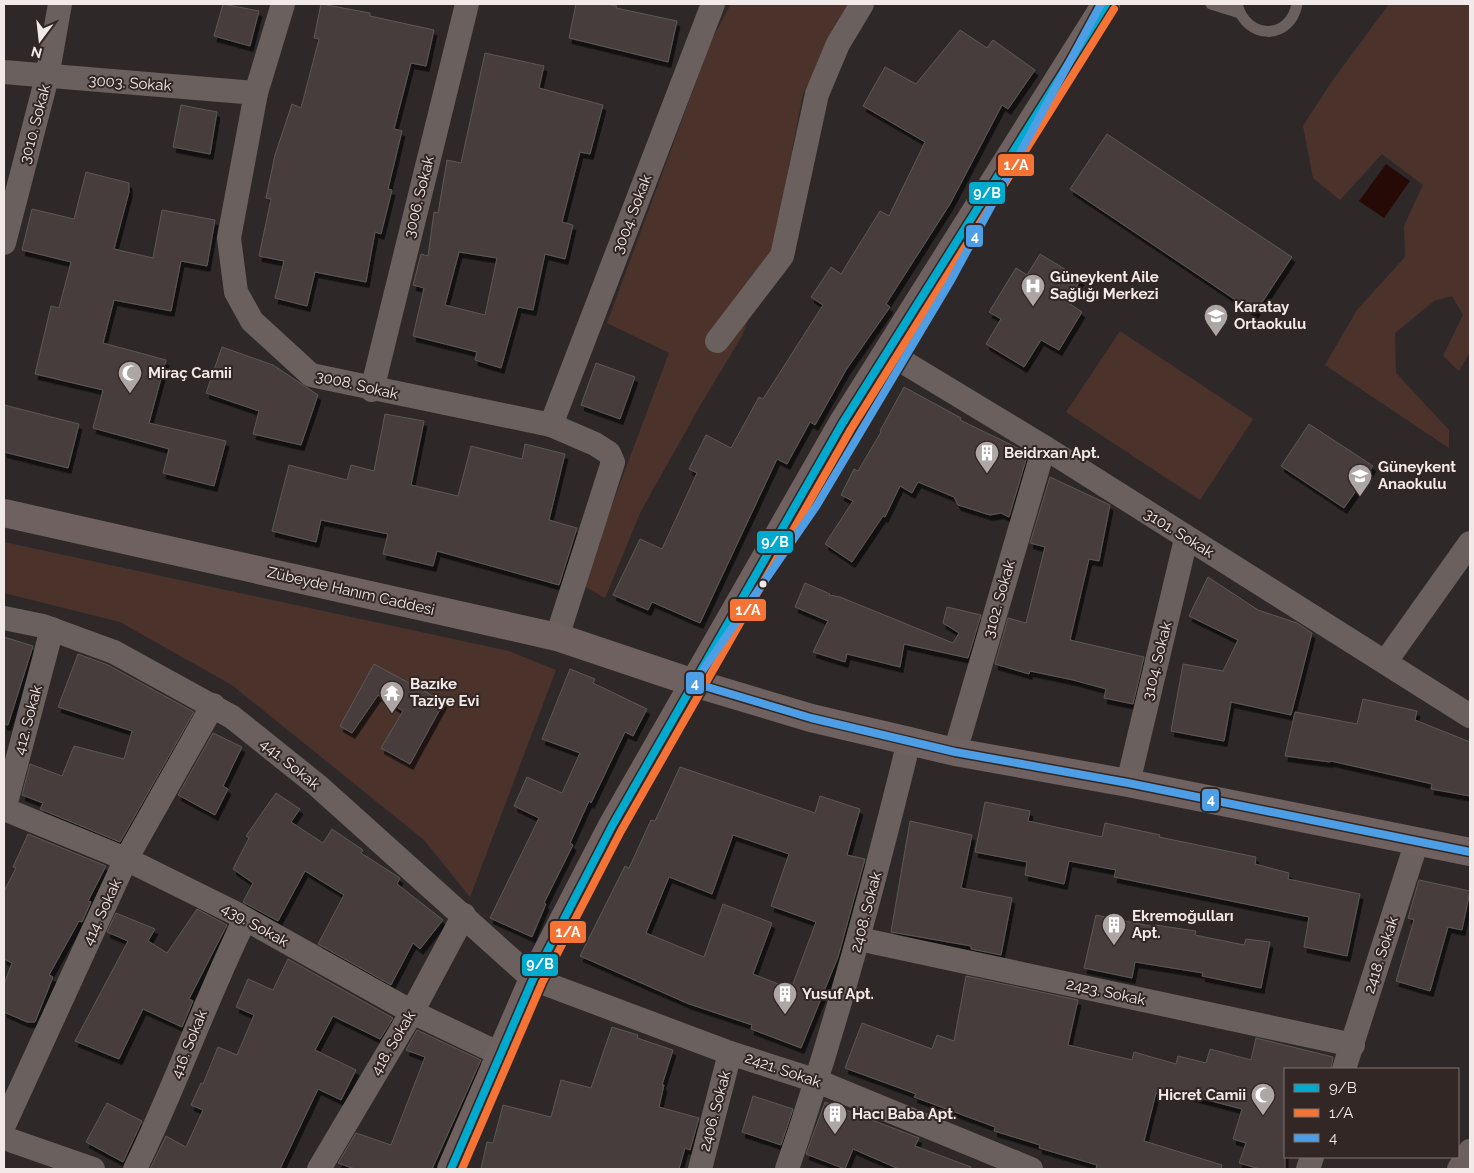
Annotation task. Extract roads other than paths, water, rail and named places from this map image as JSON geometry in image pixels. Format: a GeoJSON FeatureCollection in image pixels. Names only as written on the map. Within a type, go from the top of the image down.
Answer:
{"type":"FeatureCollection","features":[{"type":"Feature","properties":{"kind":"street","name":"3010. Sokak"},"geometry":{"type":"LineString","coordinates":[[4,243],[47,77],[60,4]]}},
{"type":"Feature","properties":{"kind":"street","name":"3008. Sokak"},"geometry":{"type":"LineString","coordinates":[[283,4],[256,93],[229,238],[236,292],[252,321],[311,376],[372,390],[551,425],[595,444],[609,453],[612,462],[557,637]]}},
{"type":"Feature","properties":{"kind":"street","name":"3006. Sokak"},"geometry":{"type":"LineString","coordinates":[[372,390],[467,4]]}},
{"type":"Feature","properties":{"kind":"street"},"geometry":{"type":"LineString","coordinates":[[717,341],[782,256],[817,94],[838,44],[862,4]]}},
{"type":"Feature","properties":{"kind":"street"},"geometry":{"type":"LineString","coordinates":[[451,1169],[533,979],[612,826],[842,424],[1106,4]]}},
{"type":"Feature","properties":{"kind":"street","name":"3004. Sokak"},"geometry":{"type":"LineString","coordinates":[[551,425],[710,5]]}},
{"type":"Feature","properties":{"kind":"street","name":"3003. Sokak"},"geometry":{"type":"LineString","coordinates":[[4,72],[256,93]]}},
{"type":"Feature","properties":{"kind":"street","name":"3101. Sokak"},"geometry":{"type":"LineString","coordinates":[[887,352],[1044,447],[1186,539],[1470,716]]}},
{"type":"Feature","properties":{"kind":"street","name":"3102. Sokak"},"geometry":{"type":"LineString","coordinates":[[955,752],[1044,447]]}},
{"type":"Feature","properties":{"kind":"street","name":"Zübeyde Hanım Caddesi"},"geometry":{"type":"LineString","coordinates":[[4,513],[557,637],[694,683],[811,718],[955,752],[1128,783],[1470,852]]}},
{"type":"Feature","properties":{"kind":"street","name":"3104. Sokak"},"geometry":{"type":"LineString","coordinates":[[1128,783],[1186,539]]}},
{"type":"Feature","properties":{"kind":"street"},"geometry":{"type":"LineString","coordinates":[[1386,662],[1470,543]]}},
{"type":"Feature","properties":{"kind":"street","name":"441. Sokak"},"geometry":{"type":"LineString","coordinates":[[4,618],[52,629],[114,652],[232,717],[317,785],[464,914],[533,979]]}},
{"type":"Feature","properties":{"kind":"street","name":"412. Sokak"},"geometry":{"type":"LineString","coordinates":[[4,810],[52,629]]}},
{"type":"Feature","properties":{"kind":"street","name":"414. Sokak"},"geometry":{"type":"LineString","coordinates":[[4,1125],[126,858],[213,705]]}},
{"type":"Feature","properties":{"kind":"street","name":"2408. Sokak"},"geometry":{"type":"LineString","coordinates":[[787,1169],[817,1081],[859,939],[909,741]]}},
{"type":"Feature","properties":{"kind":"street","name":"439. Sokak"},"geometry":{"type":"LineString","coordinates":[[4,810],[126,858],[245,919],[412,1012],[500,1054]]}},
{"type":"Feature","properties":{"kind":"street","name":"2418. Sokak"},"geometry":{"type":"LineString","coordinates":[[1344,1068],[1417,841]]}},
{"type":"Feature","properties":{"kind":"street","name":"418. Sokak"},"geometry":{"type":"LineString","coordinates":[[319,1169],[412,1012],[464,914]]}},
{"type":"Feature","properties":{"kind":"street","name":"416. Sokak"},"geometry":{"type":"LineString","coordinates":[[135,1169],[157,1124],[215,981],[245,919]]}},
{"type":"Feature","properties":{"kind":"street","name":"2423. Sokak"},"geometry":{"type":"LineString","coordinates":[[859,939],[1353,1045]]}},
{"type":"Feature","properties":{"kind":"street","name":"2421. Sokak"},"geometry":{"type":"LineString","coordinates":[[533,979],[730,1052],[817,1081],[1031,1169]]}},
{"type":"Feature","properties":{"kind":"street","name":"2406. Sokak"},"geometry":{"type":"LineString","coordinates":[[700,1169],[730,1052]]}},
{"type":"Feature","properties":{"kind":"street"},"geometry":{"type":"LineString","coordinates":[[4,1138],[90,1168]]}},
{"type":"Feature","properties":{"kind":"street"},"geometry":{"type":"LineString","coordinates":[[1459,1169],[1470,1151]]}},
{"type":"Feature","properties":{"kind":"lane"},"geometry":{"type":"LineString","coordinates":[[1211,4],[1239,9],[1253,28],[1263,32],[1274,31],[1290,22],[1297,4]]}},
{"type":"Feature","properties":{"kind":"place","name":"Güneykent Aile Sağlığı Merkezi"},"geometry":{"type":"Point","coordinates":[1033,307]}},
{"type":"Feature","properties":{"kind":"place","name":"Karatay Ortaokulu"},"geometry":{"type":"Point","coordinates":[1216,337]}},
{"type":"Feature","properties":{"kind":"place","name":"Miraç Camii"},"geometry":{"type":"Point","coordinates":[130,394]}},
{"type":"Feature","properties":{"kind":"place","name":"Beidrxan Apt."},"geometry":{"type":"Point","coordinates":[987,474]}},
{"type":"Feature","properties":{"kind":"place","name":"Güneykent Anaokulu"},"geometry":{"type":"Point","coordinates":[1360,497]}},
{"type":"Feature","properties":{"kind":"place","name":"Bazıke Taziye Evi"},"geometry":{"type":"Point","coordinates":[392,714]}},
{"type":"Feature","properties":{"kind":"place","name":"Ekremoğulları Apt."},"geometry":{"type":"Point","coordinates":[1114,946]}},
{"type":"Feature","properties":{"kind":"place","name":"Yusuf Apt."},"geometry":{"type":"Point","coordinates":[785,1015]}},
{"type":"Feature","properties":{"kind":"place","name":"Hicret Camii"},"geometry":{"type":"Point","coordinates":[1263,1116]}},
{"type":"Feature","properties":{"kind":"place","name":"Hacı Baba Apt."},"geometry":{"type":"Point","coordinates":[835,1135]}}]}
